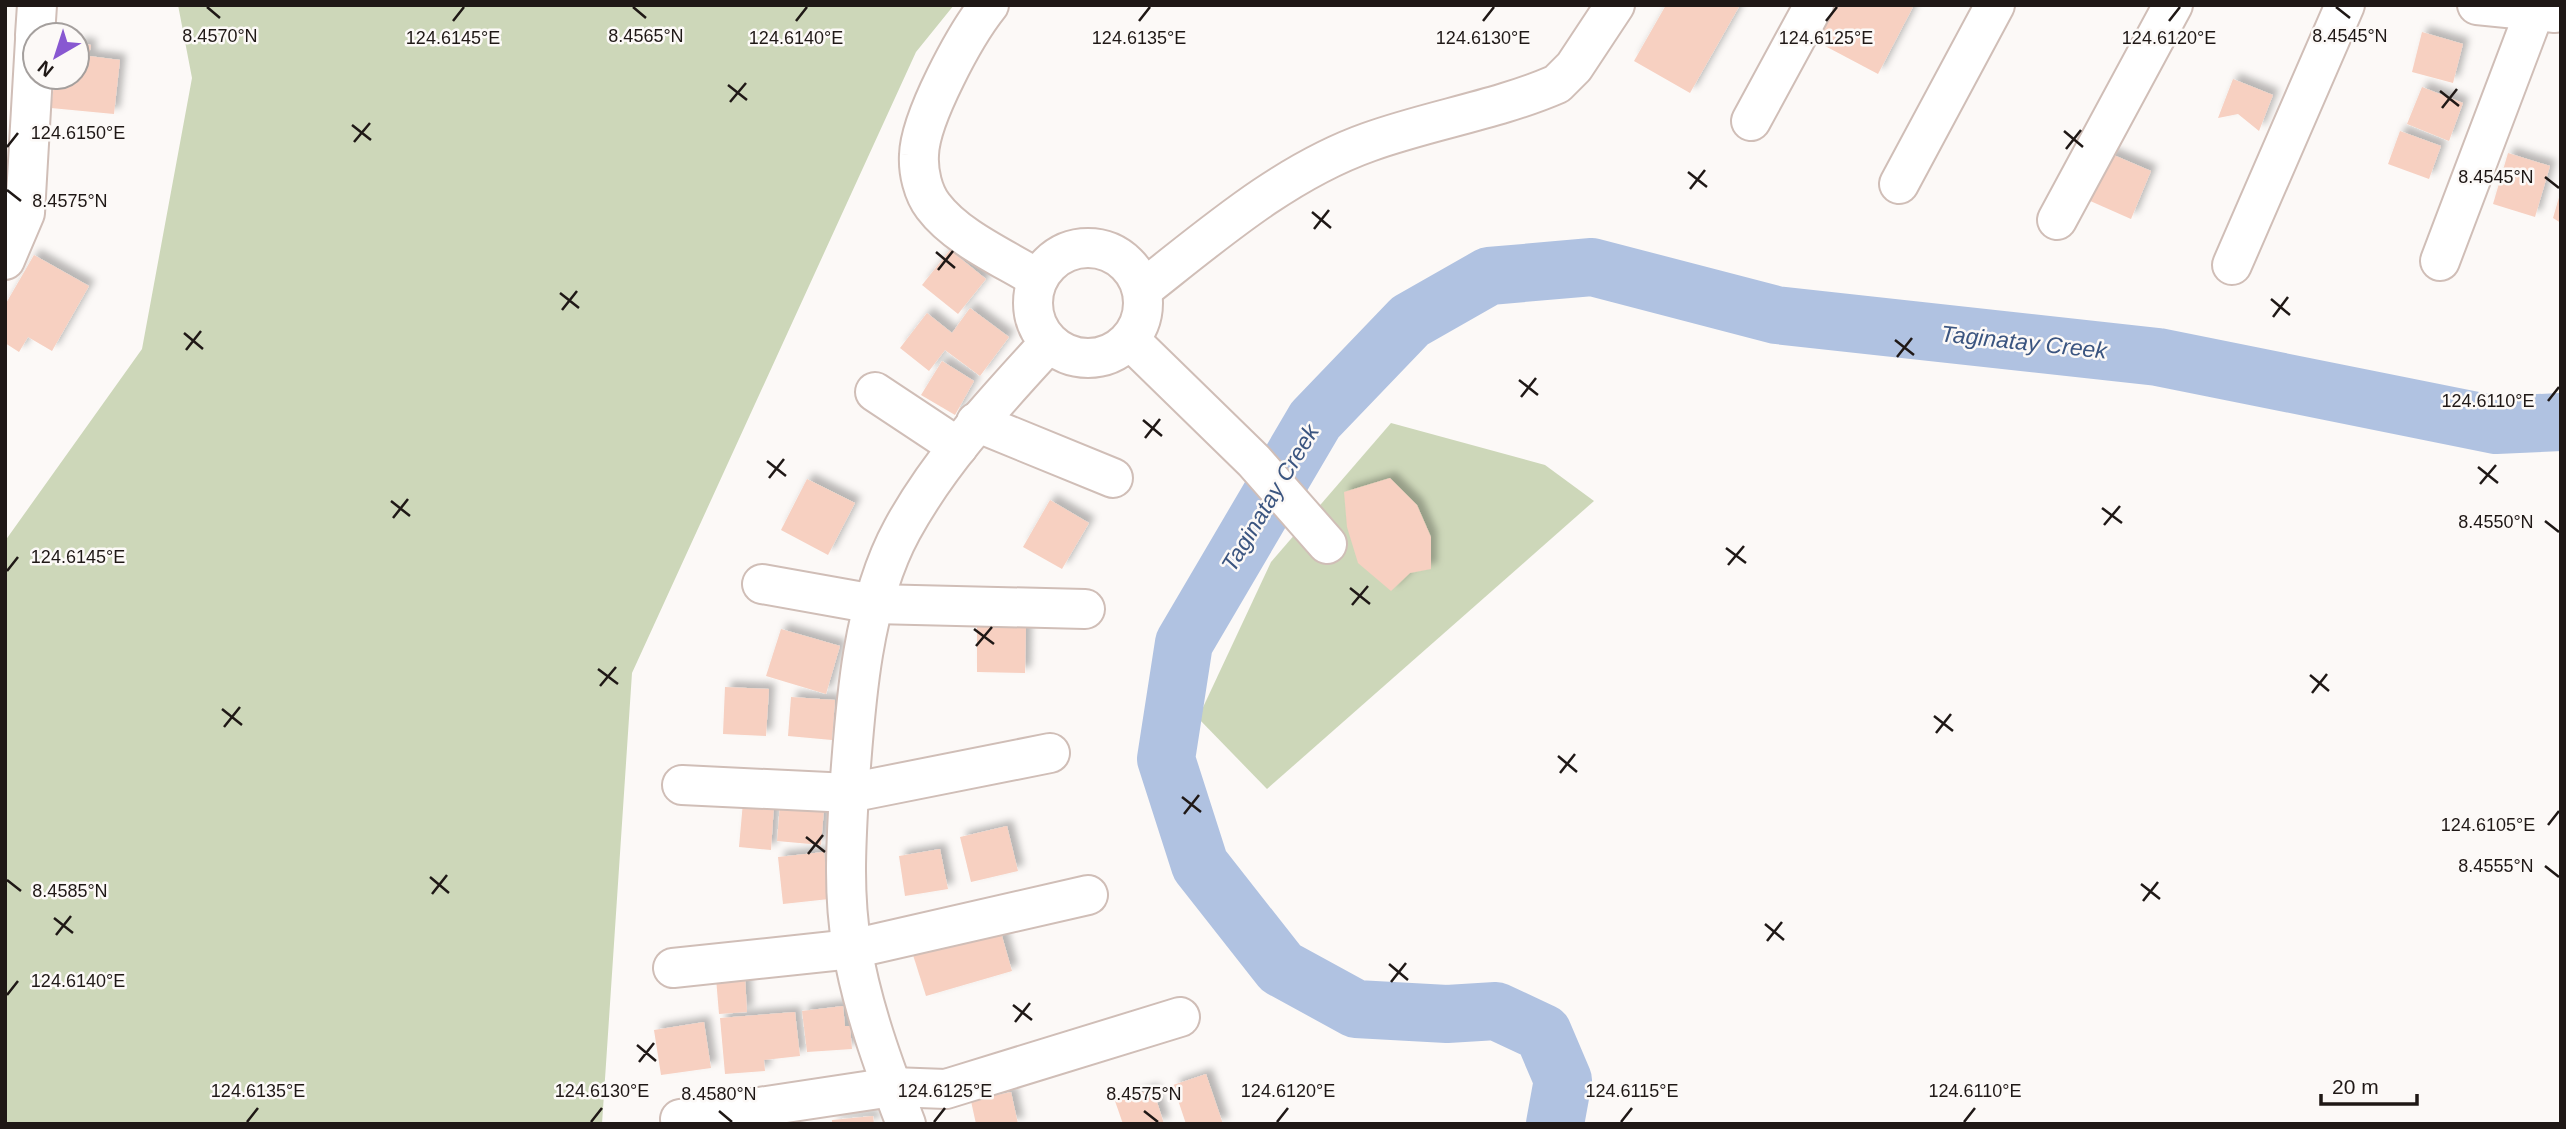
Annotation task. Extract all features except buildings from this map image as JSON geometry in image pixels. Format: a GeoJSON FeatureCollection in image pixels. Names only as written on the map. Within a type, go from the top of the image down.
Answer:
{"type":"FeatureCollection","features":[{"type":"Feature","properties":{"kind":"street"},"geometry":{"type":"LineString","coordinates":[[989,5],[948,74],[930,115],[919,155],[924,193],[952,226],[1038,279]]}},
{"type":"Feature","properties":{"kind":"street"},"geometry":{"type":"LineString","coordinates":[[1142,290],[1226,224],[1321,162],[1368,142],[1557,84],[1574,67],[1615,5]]}},
{"type":"Feature","properties":{"kind":"street"},"geometry":{"type":"LineString","coordinates":[[1751,121],[1814,5]]}},
{"type":"Feature","properties":{"kind":"street"},"geometry":{"type":"LineString","coordinates":[[1899,184],[1995,5]]}},
{"type":"Feature","properties":{"kind":"street"},"geometry":{"type":"LineString","coordinates":[[2057,220],[2173,5]]}},
{"type":"Feature","properties":{"kind":"street"},"geometry":{"type":"LineString","coordinates":[[2232,265],[2344,5]]}},
{"type":"Feature","properties":{"kind":"street"},"geometry":{"type":"LineString","coordinates":[[2440,261],[2543,10],[2477,5]]}},
{"type":"Feature","properties":{"kind":"street"},"geometry":{"type":"LineString","coordinates":[[5,260],[25,212],[17,129],[25,91]]}},
{"type":"Feature","properties":{"kind":"street"},"geometry":{"type":"LineString","coordinates":[[1084,248],[1099,249],[1125,262],[1142,290],[1144,308],[1140,325],[1130,340],[1112,354],[1090,359],[1068,356],[1049,343],[1039,329],[1034,313],[1033,296],[1038,279],[1057,257],[1084,248]]}},
{"type":"Feature","properties":{"kind":"street"},"geometry":{"type":"LineString","coordinates":[[1130,340],[1254,461],[1327,544]]}},
{"type":"Feature","properties":{"kind":"street"},"geometry":{"type":"LineString","coordinates":[[906,1124],[892,1087],[852,949],[844,854],[852,740],[874,604],[885,565],[902,529],[967,435],[1049,343]]}},
{"type":"Feature","properties":{"kind":"street"},"geometry":{"type":"LineString","coordinates":[[875,392],[967,435],[1112,478]]}},
{"type":"Feature","properties":{"kind":"street"},"geometry":{"type":"LineString","coordinates":[[762,584],[874,604],[1085,609]]}},
{"type":"Feature","properties":{"kind":"street"},"geometry":{"type":"LineString","coordinates":[[682,786],[849,793],[1050,753]]}},
{"type":"Feature","properties":{"kind":"street"},"geometry":{"type":"LineString","coordinates":[[673,968],[852,949],[1088,895]]}},
{"type":"Feature","properties":{"kind":"street"},"geometry":{"type":"LineString","coordinates":[[680,1119],[892,1087],[946,1089],[1180,1017]]}},
{"type":"Feature","properties":{"kind":"green space"},"geometry":{"type":"Polygon","coordinates":[[[178,5],[954,5],[916,52],[632,673],[602,1124],[5,1124],[5,541],[142,349],[192,78],[178,5]]]}},
{"type":"Feature","properties":{"kind":"green space"},"geometry":{"type":"Polygon","coordinates":[[[1391,423],[1545,465],[1594,501],[1267,789],[1198,718],[1271,562],[1391,423]]]}},
{"type":"Feature","properties":{"kind":"waterway","name":"Taginatay Creek"},"geometry":{"type":"LineString","coordinates":[[1555,1124],[1563,1080],[1543,1033],[1496,1011],[1447,1014],[1356,1009],[1281,968],[1200,865],[1166,759],[1184,643],[1315,420],[1410,321],[1489,276],[1592,267],[1776,315],[2158,357],[2496,425],[2561,422]]}}]}
